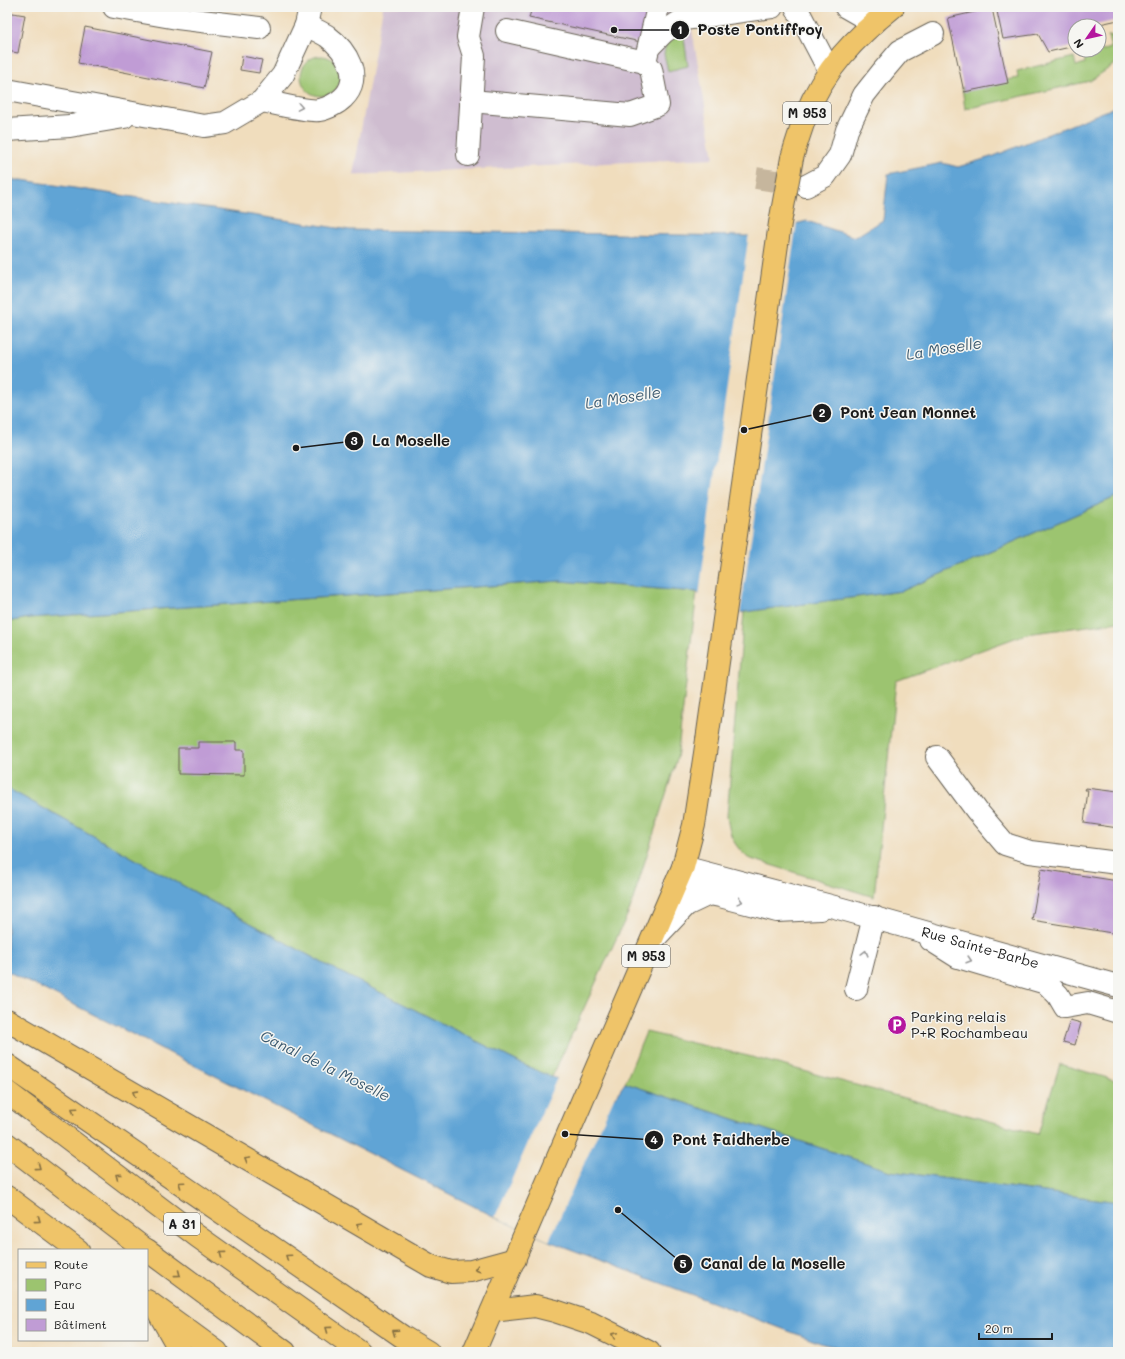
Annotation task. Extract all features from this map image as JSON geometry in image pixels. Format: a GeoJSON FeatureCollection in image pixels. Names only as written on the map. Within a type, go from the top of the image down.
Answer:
{"type":"FeatureCollection","features":[{"type":"Feature","properties":{"kind":"main road","name":"M 953"},"geometry":{"type":"LineString","coordinates":[[474,1352],[653,940],[682,867],[694,826],[780,223],[792,158],[806,113],[829,70],[849,46],[874,22],[894,7]]}},
{"type":"Feature","properties":{"kind":"main road"},"geometry":{"type":"LineString","coordinates":[[7,1020],[431,1266],[451,1272],[471,1272],[514,1259]]}},
{"type":"Feature","properties":{"kind":"main road"},"geometry":{"type":"LineString","coordinates":[[7,1065],[403,1337],[428,1352]]}},
{"type":"Feature","properties":{"kind":"main road","name":"A 31"},"geometry":{"type":"LineString","coordinates":[[7,1092],[197,1236],[360,1352]]}},
{"type":"Feature","properties":{"kind":"main road"},"geometry":{"type":"LineString","coordinates":[[7,1144],[146,1249]]}},
{"type":"Feature","properties":{"kind":"main road"},"geometry":{"type":"LineString","coordinates":[[7,1197],[77,1249]]}},
{"type":"Feature","properties":{"kind":"main road"},"geometry":{"type":"LineString","coordinates":[[148,1251],[285,1352]]}},
{"type":"Feature","properties":{"kind":"main road"},"geometry":{"type":"LineString","coordinates":[[152,1305],[181,1352]]}},
{"type":"Feature","properties":{"kind":"main road"},"geometry":{"type":"LineString","coordinates":[[152,1305],[217,1352]]}},
{"type":"Feature","properties":{"kind":"main road"},"geometry":{"type":"LineString","coordinates":[[490,1317],[535,1306],[591,1323],[649,1352]]}},
{"type":"Feature","properties":{"kind":"street"},"geometry":{"type":"LineString","coordinates":[[114,7],[177,18],[259,28]]}},
{"type":"Feature","properties":{"kind":"street"},"geometry":{"type":"LineString","coordinates":[[468,155],[474,56],[468,37],[473,7]]}},
{"type":"Feature","properties":{"kind":"street"},"geometry":{"type":"LineString","coordinates":[[471,101],[630,115],[658,105],[647,55],[658,7]]}},
{"type":"Feature","properties":{"kind":"street"},"geometry":{"type":"LineString","coordinates":[[647,55],[664,32],[684,19],[772,7]]}},
{"type":"Feature","properties":{"kind":"street"},"geometry":{"type":"LineString","coordinates":[[796,7],[829,70]]}},
{"type":"Feature","properties":{"kind":"street"},"geometry":{"type":"LineString","coordinates":[[846,7],[874,22]]}},
{"type":"Feature","properties":{"kind":"street"},"geometry":{"type":"LineString","coordinates":[[7,90],[204,126],[225,123],[262,101],[282,76],[308,16],[342,51],[351,64],[353,77],[349,93],[339,102],[319,110],[262,101]]}},
{"type":"Feature","properties":{"kind":"street"},"geometry":{"type":"LineString","coordinates":[[507,30],[647,55]]}},
{"type":"Feature","properties":{"kind":"street"},"geometry":{"type":"LineString","coordinates":[[806,186],[825,176],[840,155],[847,130],[864,95],[883,71],[900,51],[933,34]]}},
{"type":"Feature","properties":{"kind":"street"},"geometry":{"type":"LineString","coordinates":[[7,130],[70,126],[139,114]]}},
{"type":"Feature","properties":{"kind":"street"},"geometry":{"type":"LineString","coordinates":[[937,757],[977,811],[1005,844],[1030,852],[1118,863]]}},
{"type":"Feature","properties":{"kind":"street","name":"Rue Sainte-Barbe"},"geometry":{"type":"LineString","coordinates":[[682,867],[842,908],[1118,986]]}},
{"type":"Feature","properties":{"kind":"street","name":"Rue Sainte-Barbe"},"geometry":{"type":"LineString","coordinates":[[674,887],[707,895],[720,896],[777,911],[842,908]]}},
{"type":"Feature","properties":{"kind":"street"},"geometry":{"type":"LineString","coordinates":[[653,940],[686,905],[707,895]]}},
{"type":"Feature","properties":{"kind":"street"},"geometry":{"type":"LineString","coordinates":[[856,989],[874,918]]}},
{"type":"Feature","properties":{"kind":"street"},"geometry":{"type":"LineString","coordinates":[[911,928],[958,957],[1046,983],[1071,1006]]}},
{"type":"Feature","properties":{"kind":"street"},"geometry":{"type":"LineString","coordinates":[[1071,1006],[1085,995],[1090,978]]}},
{"type":"Feature","properties":{"kind":"street"},"geometry":{"type":"LineString","coordinates":[[1071,1006],[1088,1003],[1118,1012]]}},
{"type":"Feature","properties":{"kind":"shaded area"},"geometry":{"type":"Polygon","coordinates":[[[383,7],[688,7],[714,158],[353,175],[383,7]]]}},
{"type":"Feature","properties":{"kind":"green space"},"geometry":{"type":"Polygon","coordinates":[[[683,31],[688,66],[668,71],[664,54],[666,43],[683,31]]]}},
{"type":"Feature","properties":{"kind":"green space"},"geometry":{"type":"Polygon","coordinates":[[[1118,35],[1118,62],[1090,81],[965,109],[962,87],[1018,78],[1017,71],[1070,58],[1074,58],[1076,66],[1085,63],[1084,58],[1107,58],[1107,49],[1111,48],[1108,36],[1118,35]]]}},
{"type":"Feature","properties":{"kind":"green space"},"geometry":{"type":"Polygon","coordinates":[[[325,56],[332,59],[338,65],[341,76],[340,84],[332,93],[325,96],[317,96],[310,93],[302,84],[301,72],[304,65],[313,57],[325,56]]]}},
{"type":"Feature","properties":{"kind":"green space"},"geometry":{"type":"Polygon","coordinates":[[[1118,496],[1118,622],[1026,634],[896,681],[874,897],[748,858],[743,853],[733,840],[729,829],[727,816],[744,612],[902,591],[1118,496]]]}},
{"type":"Feature","properties":{"kind":"green space"},"geometry":{"type":"Polygon","coordinates":[[[560,581],[697,592],[677,759],[630,909],[552,1077],[524,1065],[328,966],[7,788],[7,622],[29,618],[560,581]]]}},
{"type":"Feature","properties":{"kind":"green space"},"geometry":{"type":"Polygon","coordinates":[[[646,1032],[748,1056],[1038,1134],[1060,1064],[1118,1081],[1118,1202],[890,1171],[625,1083],[646,1032]]]}},
{"type":"Feature","properties":{"kind":"water"},"geometry":{"type":"Polygon","coordinates":[[[1118,106],[1118,496],[902,591],[737,613],[713,609],[697,592],[560,581],[29,618],[7,622],[7,180],[22,180],[350,230],[747,236],[807,221],[855,237],[883,220],[888,174],[942,163],[958,167],[994,156],[1118,106]]]}},
{"type":"Feature","properties":{"kind":"water"},"geometry":{"type":"Polygon","coordinates":[[[7,788],[328,966],[524,1065],[552,1077],[615,1097],[625,1083],[890,1171],[1118,1202],[1118,1352],[861,1352],[823,1344],[549,1241],[495,1217],[7,971],[7,788]]]}},
{"type":"Feature","properties":{"kind":"pier"},"geometry":{"type":"Polygon","coordinates":[[[797,221],[740,615],[712,611],[699,597],[712,492],[749,233],[797,221]]]}},
{"type":"Feature","properties":{"kind":"pier"},"geometry":{"type":"Polygon","coordinates":[[[558,1076],[615,1094],[617,1091],[549,1241],[495,1217],[558,1076]]]}},
{"type":"Feature","properties":{"kind":"building"},"geometry":{"type":"Polygon","coordinates":[[[532,7],[648,7],[641,42],[529,18],[532,7]]]}},
{"type":"Feature","properties":{"kind":"building"},"geometry":{"type":"Polygon","coordinates":[[[996,7],[1118,7],[1118,20],[1107,22],[1107,18],[1067,18],[1067,48],[1048,52],[1038,34],[1003,39],[996,7]]]}},
{"type":"Feature","properties":{"kind":"building"},"geometry":{"type":"Polygon","coordinates":[[[992,8],[1008,83],[964,92],[948,18],[992,8]]]}},
{"type":"Feature","properties":{"kind":"building"},"geometry":{"type":"Polygon","coordinates":[[[7,12],[25,15],[18,53],[7,51],[7,12]]]}},
{"type":"Feature","properties":{"kind":"building"},"geometry":{"type":"Polygon","coordinates":[[[85,27],[212,52],[204,88],[78,63],[85,27]]]}},
{"type":"Feature","properties":{"kind":"building"},"geometry":{"type":"Polygon","coordinates":[[[242,56],[262,60],[259,73],[240,70],[242,56]]]}},
{"type":"Feature","properties":{"kind":"building"},"geometry":{"type":"Polygon","coordinates":[[[198,742],[236,742],[236,750],[244,750],[244,775],[178,774],[178,748],[198,748],[198,742]]]}},
{"type":"Feature","properties":{"kind":"building"},"geometry":{"type":"Polygon","coordinates":[[[1086,788],[1118,792],[1118,828],[1084,823],[1088,790],[1085,790],[1086,788]]]}},
{"type":"Feature","properties":{"kind":"building"},"geometry":{"type":"Polygon","coordinates":[[[1041,869],[1118,881],[1118,934],[1032,920],[1041,869]]]}},
{"type":"Feature","properties":{"kind":"building"},"geometry":{"type":"Polygon","coordinates":[[[1070,1020],[1081,1023],[1075,1045],[1063,1042],[1070,1020]]]}},
{"type":"Feature","properties":{"kind":"tunnel"},"geometry":{"type":"LineString","coordinates":[[756,178],[806,186]]}},
{"type":"Feature","properties":{"kind":"place","name":"Poste Pontiffroy"},"geometry":{"type":"Point","coordinates":[614,30]}},
{"type":"Feature","properties":{"kind":"place","name":"Pont Jean Monnet"},"geometry":{"type":"Point","coordinates":[744,430]}},
{"type":"Feature","properties":{"kind":"place","name":"La Moselle"},"geometry":{"type":"Point","coordinates":[296,448]}},
{"type":"Feature","properties":{"kind":"place","name":"Parking relais P+R Rochambeau"},"geometry":{"type":"Point","coordinates":[897,1025]}},
{"type":"Feature","properties":{"kind":"place","name":"Pont Faidherbe"},"geometry":{"type":"Point","coordinates":[565,1134]}},
{"type":"Feature","properties":{"kind":"place","name":"Canal de la Moselle"},"geometry":{"type":"Point","coordinates":[618,1210]}}]}
